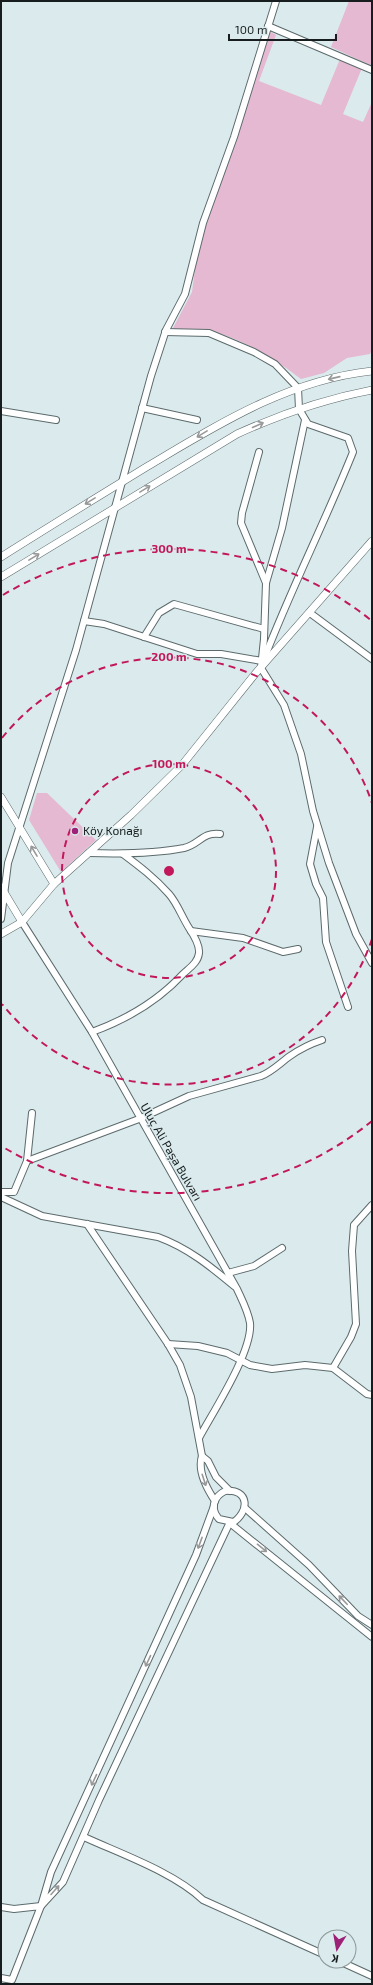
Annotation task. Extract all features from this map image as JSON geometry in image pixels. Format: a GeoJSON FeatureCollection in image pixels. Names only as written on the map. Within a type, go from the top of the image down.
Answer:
{"type":"FeatureCollection","features":[{"type":"Feature","properties":{"kind":"street"},"geometry":{"type":"LineString","coordinates":[[1,919],[2,888],[8,863],[64,690],[142,408],[166,332],[185,294],[203,223],[234,137],[276,1]]}},
{"type":"Feature","properties":{"kind":"street"},"geometry":{"type":"LineString","coordinates":[[268,26],[372,70]]}},
{"type":"Feature","properties":{"kind":"street"},"geometry":{"type":"LineString","coordinates":[[166,332],[209,333],[254,352],[275,364],[298,388],[299,409],[308,424],[348,438],[353,452],[332,504],[279,620],[261,664]]}},
{"type":"Feature","properties":{"kind":"street"},"geometry":{"type":"LineString","coordinates":[[1,557],[215,426],[255,405],[298,388],[333,378],[372,371]]}},
{"type":"Feature","properties":{"kind":"street"},"geometry":{"type":"LineString","coordinates":[[1,577],[237,434],[278,416],[299,409],[328,400],[372,390]]}},
{"type":"Feature","properties":{"kind":"street"},"geometry":{"type":"LineString","coordinates":[[142,408],[197,420]]}},
{"type":"Feature","properties":{"kind":"street"},"geometry":{"type":"LineString","coordinates":[[1,411],[56,420]]}},
{"type":"Feature","properties":{"kind":"street"},"geometry":{"type":"LineString","coordinates":[[305,420],[282,528],[266,583],[261,664],[284,705],[301,754],[317,826],[329,863],[356,934],[372,964]]}},
{"type":"Feature","properties":{"kind":"street"},"geometry":{"type":"LineString","coordinates":[[259,452],[242,513],[241,523],[266,583]]}},
{"type":"Feature","properties":{"kind":"street"},"geometry":{"type":"LineString","coordinates":[[1,934],[22,922],[54,884],[132,815],[182,765],[261,664],[310,613],[372,541]]}},
{"type":"Feature","properties":{"kind":"street"},"geometry":{"type":"LineString","coordinates":[[144,637],[159,613],[174,604],[264,629]]}},
{"type":"Feature","properties":{"kind":"street"},"geometry":{"type":"LineString","coordinates":[[310,613],[372,659]]}},
{"type":"Feature","properties":{"kind":"street"},"geometry":{"type":"LineString","coordinates":[[84,621],[104,624],[197,654],[221,654],[261,664]]}},
{"type":"Feature","properties":{"kind":"street"},"geometry":{"type":"LineString","coordinates":[[1,796],[54,884]]}},
{"type":"Feature","properties":{"kind":"street"},"geometry":{"type":"LineString","coordinates":[[317,826],[310,864],[316,884],[323,898],[326,942],[348,1006]]}},
{"type":"Feature","properties":{"kind":"street"},"geometry":{"type":"LineString","coordinates":[[89,853],[123,854],[186,847],[210,833],[220,834]]}},
{"type":"Feature","properties":{"kind":"street"},"geometry":{"type":"LineString","coordinates":[[92,1032],[111,1025],[135,1012],[175,984],[197,961],[199,954],[199,949],[191,931],[170,895],[152,876],[123,854]]}},
{"type":"Feature","properties":{"kind":"street","name":"Uluç Ali Paşa Bulvarı"},"geometry":{"type":"LineString","coordinates":[[2,888],[92,1032],[139,1119],[228,1273],[245,1306],[250,1325],[241,1361],[199,1438]]}},
{"type":"Feature","properties":{"kind":"street"},"geometry":{"type":"LineString","coordinates":[[191,931],[243,938],[283,952],[298,949]]}},
{"type":"Feature","properties":{"kind":"street"},"geometry":{"type":"LineString","coordinates":[[27,1161],[139,1119],[189,1096],[271,1072],[289,1056],[304,1047],[322,1040]]}},
{"type":"Feature","properties":{"kind":"street"},"geometry":{"type":"LineString","coordinates":[[1,1192],[14,1192],[27,1161],[32,1113]]}},
{"type":"Feature","properties":{"kind":"street"},"geometry":{"type":"LineString","coordinates":[[1,1197],[42,1216],[158,1237],[176,1244],[200,1258],[237,1289]]}},
{"type":"Feature","properties":{"kind":"street"},"geometry":{"type":"LineString","coordinates":[[333,1368],[351,1338],[356,1324],[352,1251],[354,1225],[372,1205]]}},
{"type":"Feature","properties":{"kind":"street"},"geometry":{"type":"LineString","coordinates":[[88,1224],[168,1344],[180,1365],[192,1397],[202,1456],[200,1463],[205,1483],[214,1504],[216,1515],[219,1519],[231,1523],[372,1638]]}},
{"type":"Feature","properties":{"kind":"street"},"geometry":{"type":"LineString","coordinates":[[228,1273],[254,1266],[282,1248]]}},
{"type":"Feature","properties":{"kind":"street"},"geometry":{"type":"LineString","coordinates":[[168,1344],[198,1346],[227,1353],[250,1365],[272,1369],[305,1365],[333,1368],[367,1394],[372,1396]]}},
{"type":"Feature","properties":{"kind":"street"},"geometry":{"type":"LineString","coordinates":[[202,1456],[208,1461],[216,1477],[230,1491]]}},
{"type":"Feature","properties":{"kind":"street"},"geometry":{"type":"LineString","coordinates":[[1,1907],[14,1909],[41,1906],[63,1882],[84,1837],[98,1800],[231,1523],[241,1517],[245,1508],[243,1498],[235,1492],[230,1491],[221,1493],[214,1504],[196,1555],[51,1872],[41,1906],[12,1980],[1,1978]]}},
{"type":"Feature","properties":{"kind":"street"},"geometry":{"type":"LineString","coordinates":[[245,1508],[309,1565],[358,1616],[372,1625]]}},
{"type":"Feature","properties":{"kind":"street"},"geometry":{"type":"LineString","coordinates":[[84,1837],[173,1879],[204,1900],[317,1951]]}},
{"type":"Feature","properties":{"kind":"street"},"geometry":{"type":"LineString","coordinates":[[357,1969],[372,1976]]}},
{"type":"Feature","properties":{"kind":"shaded area"},"geometry":{"type":"Polygon","coordinates":[[[349,1],[372,1],[372,66],[331,47],[349,1]]]}},
{"type":"Feature","properties":{"kind":"shaded area"},"geometry":{"type":"Polygon","coordinates":[[[271,32],[276,35],[259,81],[321,105],[340,59],[362,68],[343,114],[363,122],[372,102],[372,350],[370,354],[347,358],[324,373],[301,379],[268,356],[230,337],[205,330],[177,330],[173,328],[192,292],[195,269],[206,224],[241,125],[267,34],[271,32]]]}},
{"type":"Feature","properties":{"kind":"shaded area"},"geometry":{"type":"Polygon","coordinates":[[[37,793],[47,793],[96,840],[61,872],[29,820],[37,793]]]}},
{"type":"Feature","properties":{"kind":"place","name":"Köy Konağı"},"geometry":{"type":"Point","coordinates":[75,831]}}]}
